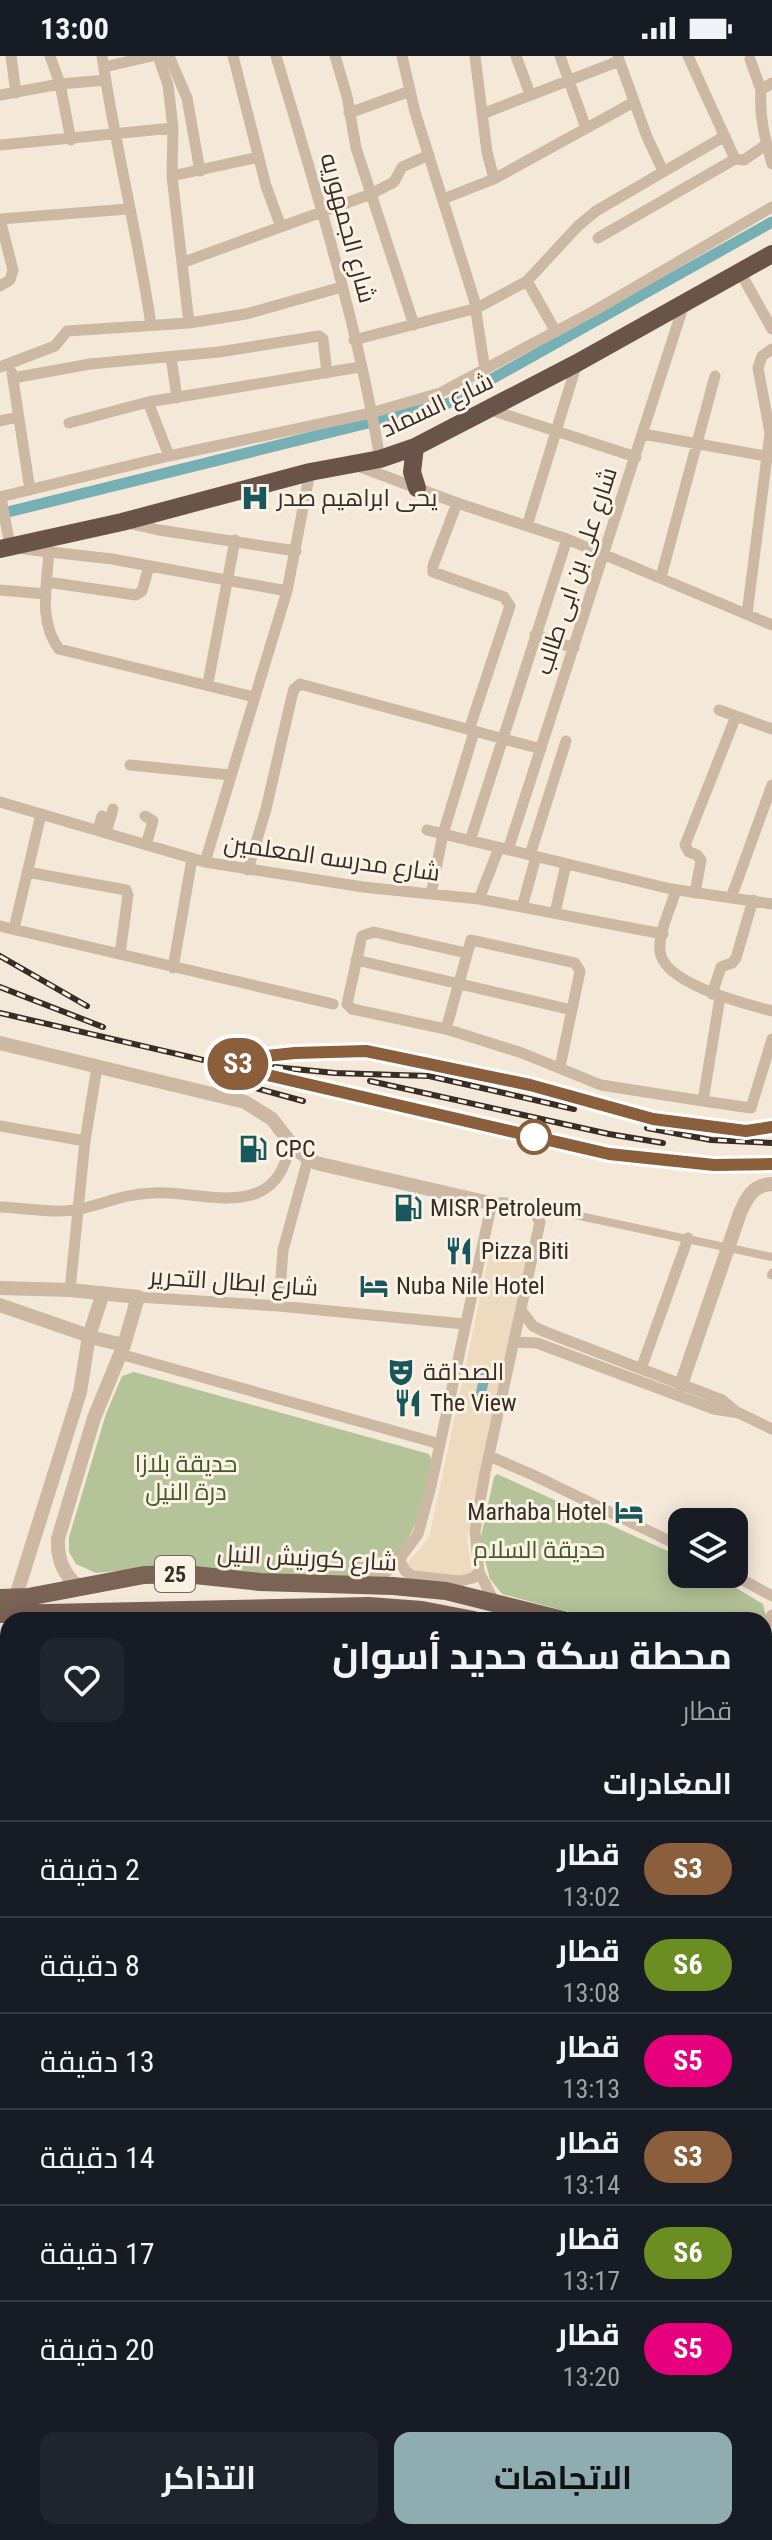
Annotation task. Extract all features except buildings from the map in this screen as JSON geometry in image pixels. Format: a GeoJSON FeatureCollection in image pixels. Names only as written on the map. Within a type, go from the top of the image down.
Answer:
{"type":"FeatureCollection","features":[{"type":"Feature","properties":{"kind":"highway","name":"شارع السماد"},"geometry":{"type":"LineString","coordinates":[[6,543],[122,522],[351,464],[378,452],[415,447],[577,363],[772,254]]}},
{"type":"Feature","properties":{"kind":"highway"},"geometry":{"type":"LineString","coordinates":[[415,447],[412,472],[417,488]]}},
{"type":"Feature","properties":{"kind":"main road","name":"شارع كورنيش النيل"},"geometry":{"type":"LineString","coordinates":[[7,1598],[125,1577],[164,1574],[446,1591],[529,1612]]}},
{"type":"Feature","properties":{"kind":"main road"},"geometry":{"type":"LineString","coordinates":[[164,1574],[171,1591],[167,1610]]}},
{"type":"Feature","properties":{"kind":"main road"},"geometry":{"type":"LineString","coordinates":[[207,1577],[200,1590],[208,1608]]}},
{"type":"Feature","properties":{"kind":"main road","name":"شارع كورنيش النيل"},"geometry":{"type":"LineString","coordinates":[[84,1612],[369,1606],[432,1612]]}},
{"type":"Feature","properties":{"kind":"street"},"geometry":{"type":"LineString","coordinates":[[11,56],[16,93]]}},
{"type":"Feature","properties":{"kind":"street"},"geometry":{"type":"LineString","coordinates":[[50,56],[60,84],[71,140]]}},
{"type":"Feature","properties":{"kind":"street"},"geometry":{"type":"LineString","coordinates":[[151,325],[103,62],[155,56],[168,85],[173,128],[172,176],[189,323]]}},
{"type":"Feature","properties":{"kind":"street"},"geometry":{"type":"LineString","coordinates":[[169,56],[187,98],[200,171]]}},
{"type":"Feature","properties":{"kind":"street"},"geometry":{"type":"LineString","coordinates":[[233,56],[266,186],[281,227]]}},
{"type":"Feature","properties":{"kind":"street","name":"شارع الجمهوريه"},"geometry":{"type":"LineString","coordinates":[[276,56],[323,212],[378,452]]}},
{"type":"Feature","properties":{"kind":"street"},"geometry":{"type":"LineString","coordinates":[[335,56],[356,148],[414,325]]}},
{"type":"Feature","properties":{"kind":"street"},"geometry":{"type":"LineString","coordinates":[[402,56],[477,308],[485,370]]}},
{"type":"Feature","properties":{"kind":"street"},"geometry":{"type":"LineString","coordinates":[[475,56],[494,179]]}},
{"type":"Feature","properties":{"kind":"street"},"geometry":{"type":"LineString","coordinates":[[516,56],[530,94]]}},
{"type":"Feature","properties":{"kind":"street"},"geometry":{"type":"LineString","coordinates":[[560,56],[586,128]]}},
{"type":"Feature","properties":{"kind":"street"},"geometry":{"type":"LineString","coordinates":[[688,56],[735,159]]}},
{"type":"Feature","properties":{"kind":"street"},"geometry":{"type":"LineString","coordinates":[[752,57],[761,90],[761,123],[772,164]]}},
{"type":"Feature","properties":{"kind":"street"},"geometry":{"type":"LineString","coordinates":[[482,114],[618,58],[663,171]]}},
{"type":"Feature","properties":{"kind":"street"},"geometry":{"type":"LineString","coordinates":[[0,95],[60,84],[106,80]]}},
{"type":"Feature","properties":{"kind":"street"},"geometry":{"type":"LineString","coordinates":[[761,90],[772,83]]}},
{"type":"Feature","properties":{"kind":"street"},"geometry":{"type":"LineString","coordinates":[[349,113],[410,91]]}},
{"type":"Feature","properties":{"kind":"street"},"geometry":{"type":"LineString","coordinates":[[443,199],[494,179],[634,102]]}},
{"type":"Feature","properties":{"kind":"street"},"geometry":{"type":"LineString","coordinates":[[0,145],[173,128]]}},
{"type":"Feature","properties":{"kind":"street"},"geometry":{"type":"LineString","coordinates":[[354,340],[477,308],[527,281],[596,211],[725,136]]}},
{"type":"Feature","properties":{"kind":"street"},"geometry":{"type":"LineString","coordinates":[[598,238],[735,159],[744,160],[767,144]]}},
{"type":"Feature","properties":{"kind":"street"},"geometry":{"type":"LineString","coordinates":[[184,262],[371,194],[394,182],[402,167],[429,155]]}},
{"type":"Feature","properties":{"kind":"street"},"geometry":{"type":"LineString","coordinates":[[172,176],[259,157]]}},
{"type":"Feature","properties":{"kind":"street"},"geometry":{"type":"LineString","coordinates":[[287,591],[6,543],[1,500],[169,456],[372,417],[440,393],[556,332],[772,207]]}},
{"type":"Feature","properties":{"kind":"street"},"geometry":{"type":"LineString","coordinates":[[0,286],[10,280],[13,270],[0,219],[128,209]]}},
{"type":"Feature","properties":{"kind":"street"},"geometry":{"type":"LineString","coordinates":[[740,272],[772,329]]}},
{"type":"Feature","properties":{"kind":"street"},"geometry":{"type":"LineString","coordinates":[[527,281],[556,332]]}},
{"type":"Feature","properties":{"kind":"street"},"geometry":{"type":"LineString","coordinates":[[30,490],[13,378],[6,366],[55,346],[67,331],[189,323],[246,314],[342,287]]}},
{"type":"Feature","properties":{"kind":"street","name":"شارع على بن ابى طالب"},"geometry":{"type":"LineString","coordinates":[[479,899],[504,849],[541,749],[684,304]]}},
{"type":"Feature","properties":{"kind":"street"},"geometry":{"type":"LineString","coordinates":[[13,378],[90,364],[171,357],[319,336],[323,339],[327,373]]}},
{"type":"Feature","properties":{"kind":"street"},"geometry":{"type":"LineString","coordinates":[[747,614],[770,457],[768,412],[758,368],[762,356],[772,349]]}},
{"type":"Feature","properties":{"kind":"street"},"geometry":{"type":"LineString","coordinates":[[171,357],[177,398]]}},
{"type":"Feature","properties":{"kind":"street"},"geometry":{"type":"LineString","coordinates":[[527,526],[577,363]]}},
{"type":"Feature","properties":{"kind":"street"},"geometry":{"type":"LineString","coordinates":[[69,423],[148,402],[360,367]]}},
{"type":"Feature","properties":{"kind":"street"},"geometry":{"type":"LineString","coordinates":[[661,577],[715,376]]}},
{"type":"Feature","properties":{"kind":"street"},"geometry":{"type":"LineString","coordinates":[[148,402],[169,456]]}},
{"type":"Feature","properties":{"kind":"street"},"geometry":{"type":"LineString","coordinates":[[488,409],[636,457]]}},
{"type":"Feature","properties":{"kind":"street"},"geometry":{"type":"LineString","coordinates":[[0,421],[18,417]]}},
{"type":"Feature","properties":{"kind":"street"},"geometry":{"type":"LineString","coordinates":[[643,434],[770,457]]}},
{"type":"Feature","properties":{"kind":"street"},"geometry":{"type":"LineString","coordinates":[[351,464],[567,539],[772,625]]}},
{"type":"Feature","properties":{"kind":"street"},"geometry":{"type":"LineString","coordinates":[[205,862],[287,591],[310,472]]}},
{"type":"Feature","properties":{"kind":"street"},"geometry":{"type":"LineString","coordinates":[[431,894],[443,834],[471,731],[510,606],[504,597],[433,572],[457,503]]}},
{"type":"Feature","properties":{"kind":"street"},"geometry":{"type":"LineString","coordinates":[[122,522],[296,551]]}},
{"type":"Feature","properties":{"kind":"street"},"geometry":{"type":"LineString","coordinates":[[470,841],[567,539]]}},
{"type":"Feature","properties":{"kind":"street"},"geometry":{"type":"LineString","coordinates":[[208,683],[230,580],[235,540]]}},
{"type":"Feature","properties":{"kind":"street"},"geometry":{"type":"LineString","coordinates":[[49,552],[48,633],[59,649],[208,683],[254,697]]}},
{"type":"Feature","properties":{"kind":"street"},"geometry":{"type":"LineString","coordinates":[[0,590],[47,588],[138,595],[149,566]]}},
{"type":"Feature","properties":{"kind":"street"},"geometry":{"type":"LineString","coordinates":[[535,635],[574,648]]}},
{"type":"Feature","properties":{"kind":"street"},"geometry":{"type":"LineString","coordinates":[[248,870],[297,686],[302,684],[541,749]]}},
{"type":"Feature","properties":{"kind":"street"},"geometry":{"type":"LineString","coordinates":[[719,710],[772,729]]}},
{"type":"Feature","properties":{"kind":"street"},"geometry":{"type":"LineString","coordinates":[[695,893],[701,860],[686,849],[686,841],[736,716]]}},
{"type":"Feature","properties":{"kind":"street"},"geometry":{"type":"LineString","coordinates":[[522,907],[533,856],[566,741]]}},
{"type":"Feature","properties":{"kind":"street"},"geometry":{"type":"LineString","coordinates":[[130,765],[230,775]]}},
{"type":"Feature","properties":{"kind":"street"},"geometry":{"type":"LineString","coordinates":[[731,898],[772,785]]}},
{"type":"Feature","properties":{"kind":"street","name":"شارع مدرسه المعلمين"},"geometry":{"type":"LineString","coordinates":[[0,802],[205,862],[363,887],[479,899],[663,934]]}},
{"type":"Feature","properties":{"kind":"street"},"geometry":{"type":"LineString","coordinates":[[102,832],[113,809]]}},
{"type":"Feature","properties":{"kind":"street"},"geometry":{"type":"LineString","coordinates":[[14,929],[41,814]]}},
{"type":"Feature","properties":{"kind":"street"},"geometry":{"type":"LineString","coordinates":[[102,816],[102,832]]}},
{"type":"Feature","properties":{"kind":"street"},"geometry":{"type":"LineString","coordinates":[[145,816],[153,820],[146,845]]}},
{"type":"Feature","properties":{"kind":"street"},"geometry":{"type":"LineString","coordinates":[[427,830],[676,890],[772,904]]}},
{"type":"Feature","properties":{"kind":"street"},"geometry":{"type":"LineString","coordinates":[[173,968],[192,859]]}},
{"type":"Feature","properties":{"kind":"street"},"geometry":{"type":"LineString","coordinates":[[555,913],[566,864]]}},
{"type":"Feature","properties":{"kind":"street"},"geometry":{"type":"LineString","coordinates":[[27,872],[126,890],[128,895],[120,954]]}},
{"type":"Feature","properties":{"kind":"street"},"geometry":{"type":"LineString","coordinates":[[676,890],[660,953],[666,963],[698,988],[772,1011]]}},
{"type":"Feature","properties":{"kind":"street"},"geometry":{"type":"LineString","coordinates":[[703,1101],[721,967],[736,958],[753,900]]}},
{"type":"Feature","properties":{"kind":"street"},"geometry":{"type":"LineString","coordinates":[[0,926],[333,1004]]}},
{"type":"Feature","properties":{"kind":"street"},"geometry":{"type":"LineString","coordinates":[[468,947],[366,933],[362,936],[356,960],[348,1006],[446,1029],[560,1067],[601,1085],[751,1108],[772,1039]]}},
{"type":"Feature","properties":{"kind":"street"},"geometry":{"type":"LineString","coordinates":[[446,1029],[468,947],[473,939],[575,963],[580,971],[560,1067]]}},
{"type":"Feature","properties":{"kind":"street"},"geometry":{"type":"LineString","coordinates":[[356,960],[572,1010]]}},
{"type":"Feature","properties":{"kind":"street"},"geometry":{"type":"LineString","coordinates":[[0,1043],[245,1102],[272,1119],[291,1144],[308,1159],[494,1204],[502,1202],[532,1210],[539,1217],[475,1531],[479,1572],[495,1604]]}},
{"type":"Feature","properties":{"kind":"street"},"geometry":{"type":"LineString","coordinates":[[70,1290],[85,1141],[97,1067]]}},
{"type":"Feature","properties":{"kind":"street"},"geometry":{"type":"LineString","coordinates":[[0,1126],[85,1141]]}},
{"type":"Feature","properties":{"kind":"street"},"geometry":{"type":"LineString","coordinates":[[0,1207],[77,1210],[129,1194],[157,1192],[245,1196],[260,1192],[283,1171],[291,1144]]}},
{"type":"Feature","properties":{"kind":"street"},"geometry":{"type":"LineString","coordinates":[[279,1306],[283,1250],[308,1159]]}},
{"type":"Feature","properties":{"kind":"street"},"geometry":{"type":"LineString","coordinates":[[681,1385],[746,1199],[757,1187],[772,1184]]}},
{"type":"Feature","properties":{"kind":"street"},"geometry":{"type":"LineString","coordinates":[[369,1585],[400,1560],[418,1534],[494,1204]]}},
{"type":"Feature","properties":{"kind":"street"},"geometry":{"type":"LineString","coordinates":[[539,1217],[561,1212],[772,1257]]}},
{"type":"Feature","properties":{"kind":"street"},"geometry":{"type":"LineString","coordinates":[[641,1369],[688,1238]]}},
{"type":"Feature","properties":{"kind":"street","name":"شارع ابطال التحرير"},"geometry":{"type":"LineString","coordinates":[[0,1288],[70,1290],[279,1306],[464,1324]]}},
{"type":"Feature","properties":{"kind":"street"},"geometry":{"type":"LineString","coordinates":[[7,1598],[80,1392],[89,1336],[103,1293]]}},
{"type":"Feature","properties":{"kind":"street"},"geometry":{"type":"LineString","coordinates":[[78,1586],[63,1568],[58,1554],[58,1539],[94,1418],[122,1350],[138,1297]]}},
{"type":"Feature","properties":{"kind":"street"},"geometry":{"type":"LineString","coordinates":[[0,1305],[122,1350],[440,1444]]}},
{"type":"Feature","properties":{"kind":"street"},"geometry":{"type":"LineString","coordinates":[[521,1310],[533,1326],[543,1331],[728,1403],[739,1413],[772,1429]]}},
{"type":"Feature","properties":{"kind":"street"},"geometry":{"type":"LineString","coordinates":[[514,1342],[537,1343],[714,1409],[739,1413]]}},
{"type":"Feature","properties":{"kind":"street"},"geometry":{"type":"LineString","coordinates":[[489,1456],[668,1540]]}},
{"type":"Feature","properties":{"kind":"street"},"geometry":{"type":"LineString","coordinates":[[400,1560],[405,1571],[413,1576],[460,1581],[469,1580],[479,1572]]}},
{"type":"Feature","properties":{"kind":"street"},"geometry":{"type":"LineString","coordinates":[[748,1583],[772,1596]]}},
{"type":"Feature","properties":{"kind":"green space","name":"حديقة بلازا درة النيل"},"geometry":{"type":"Polygon","coordinates":[[[134,1372],[429,1454],[432,1461],[424,1496],[407,1541],[397,1555],[370,1579],[281,1576],[201,1567],[96,1573],[76,1564],[69,1552],[69,1537],[106,1414],[122,1376],[134,1372]]]}},
{"type":"Feature","properties":{"kind":"green space","name":"حديقة السلام"},"geometry":{"type":"Polygon","coordinates":[[[497,1474],[668,1551],[668,1588],[736,1588],[763,1604],[765,1612],[569,1612],[502,1594],[490,1579],[480,1541],[497,1474]]]}},
{"type":"Feature","properties":{"kind":"shaded area"},"geometry":{"type":"Polygon","coordinates":[[[495,1251],[521,1256],[527,1263],[527,1270],[467,1539],[472,1572],[469,1577],[414,1573],[408,1562],[430,1534],[489,1256],[495,1251]]]}},
{"type":"Feature","properties":{"kind":"water"},"geometry":{"type":"Polygon","coordinates":[[[481,1369],[491,1371],[483,1408],[473,1406],[481,1369]]]}},
{"type":"Feature","properties":{"kind":"waterway"},"geometry":{"type":"LineString","coordinates":[[0,514],[449,403],[772,222]]}},
{"type":"Feature","properties":{"kind":"railway"},"geometry":{"type":"LineString","coordinates":[[0,956],[87,1006]]}},
{"type":"Feature","properties":{"kind":"railway"},"geometry":{"type":"LineString","coordinates":[[0,987],[103,1027]]}},
{"type":"Feature","properties":{"kind":"railway"},"geometry":{"type":"LineString","coordinates":[[0,1013],[609,1154],[714,1165],[772,1164]]}},
{"type":"Feature","properties":{"kind":"railway"},"geometry":{"type":"LineString","coordinates":[[236,1059],[366,1051],[530,1085],[653,1119],[746,1131],[772,1127]]}},
{"type":"Feature","properties":{"kind":"railway"},"geometry":{"type":"LineString","coordinates":[[274,1067],[335,1073],[429,1076],[574,1109]]}},
{"type":"Feature","properties":{"kind":"railway"},"geometry":{"type":"LineString","coordinates":[[213,1069],[241,1084],[303,1101]]}},
{"type":"Feature","properties":{"kind":"railway"},"geometry":{"type":"LineString","coordinates":[[370,1081],[663,1143]]}},
{"type":"Feature","properties":{"kind":"railway"},"geometry":{"type":"LineString","coordinates":[[647,1128],[711,1140],[772,1143]]}},
{"type":"Feature","properties":{"kind":"train","name":"S3"},"geometry":{"type":"LineString","coordinates":[[772,1127],[746,1131],[653,1119],[530,1085],[366,1051],[236,1059],[258,1066],[216,1063],[609,1154],[714,1165],[772,1164]]}},
{"type":"Feature","properties":{"kind":"place","name":"يحى ابراهيم صدر"},"geometry":{"type":"Point","coordinates":[255,498]}},
{"type":"Feature","properties":{"kind":"place","name":"CPC"},"geometry":{"type":"Point","coordinates":[253,1149]}},
{"type":"Feature","properties":{"kind":"place","name":"MISR Petroleum"},"geometry":{"type":"Point","coordinates":[408,1208]}},
{"type":"Feature","properties":{"kind":"place","name":"Pizza Biti"},"geometry":{"type":"Point","coordinates":[459,1251]}},
{"type":"Feature","properties":{"kind":"place","name":"Nuba Nile Hotel"},"geometry":{"type":"Point","coordinates":[374,1286]}},
{"type":"Feature","properties":{"kind":"place","name":"الصداقة"},"geometry":{"type":"Point","coordinates":[401,1372]}},
{"type":"Feature","properties":{"kind":"place","name":"The View"},"geometry":{"type":"Point","coordinates":[408,1403]}},
{"type":"Feature","properties":{"kind":"place","name":"Marhaba Hotel"},"geometry":{"type":"Point","coordinates":[629,1512]}}]}
